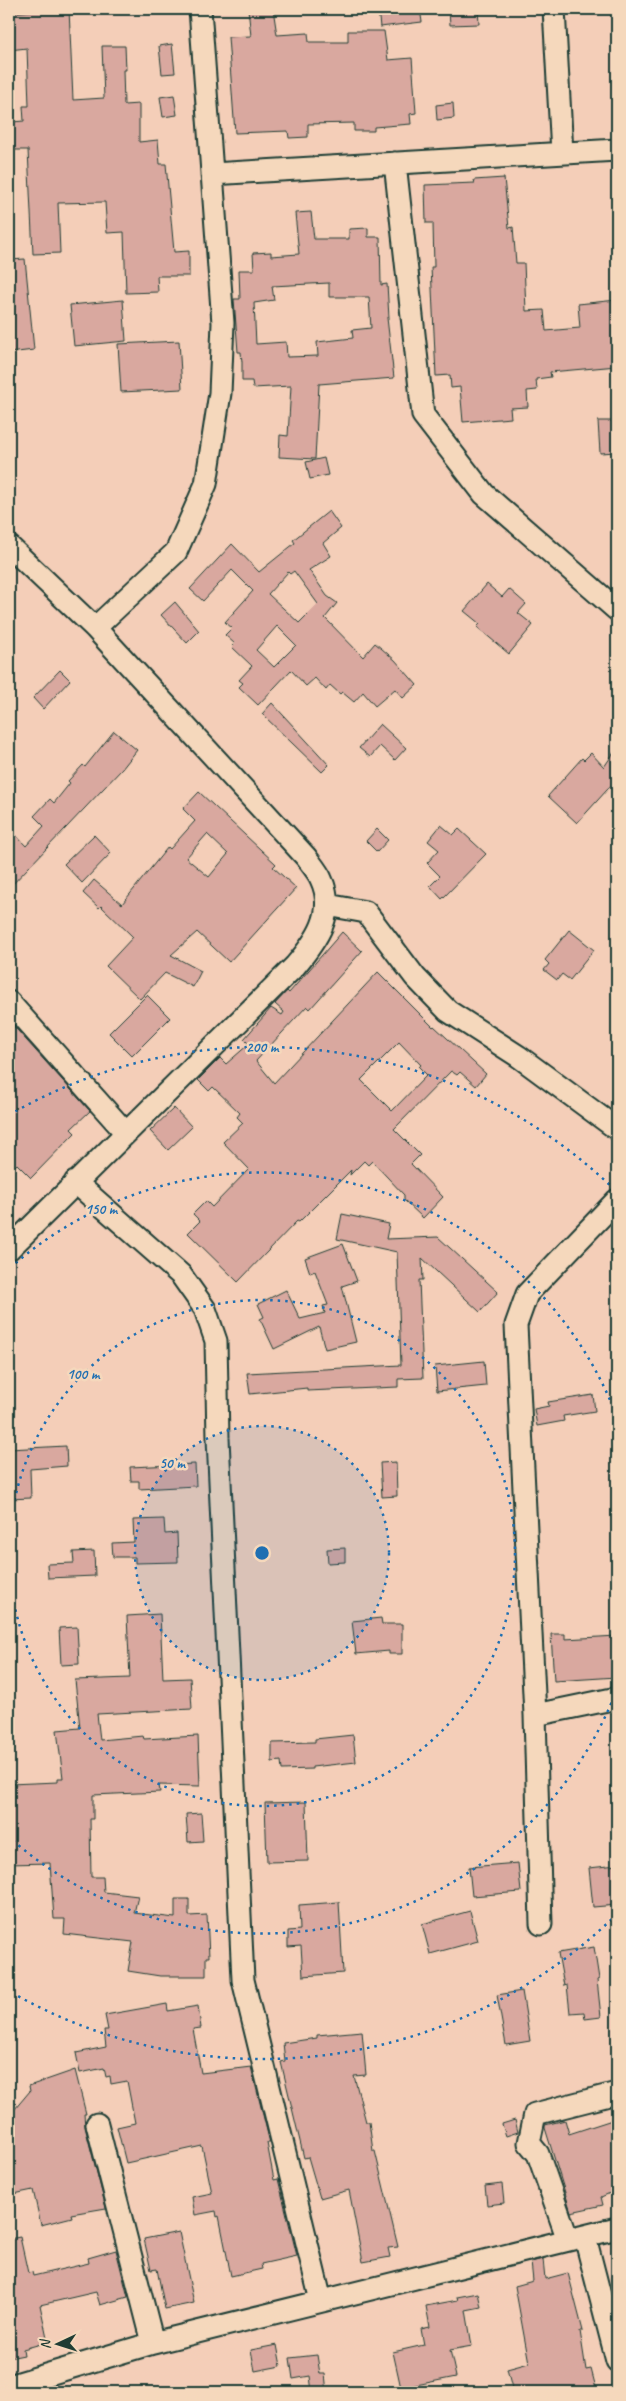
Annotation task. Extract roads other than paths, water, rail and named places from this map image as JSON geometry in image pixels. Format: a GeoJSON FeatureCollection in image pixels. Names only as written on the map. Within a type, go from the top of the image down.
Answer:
{"type":"FeatureCollection","features":[{"type":"Feature","properties":{"kind":"street"},"geometry":{"type":"LineString","coordinates":[[95,628],[176,552],[206,484],[220,393],[223,323],[200,9]]}},
{"type":"Feature","properties":{"kind":"street"},"geometry":{"type":"LineString","coordinates":[[554,9],[562,154]]}},
{"type":"Feature","properties":{"kind":"street"},"geometry":{"type":"LineString","coordinates":[[212,174],[617,150]]}},
{"type":"Feature","properties":{"kind":"street"},"geometry":{"type":"LineString","coordinates":[[395,163],[423,415],[484,494],[617,610]]}},
{"type":"Feature","properties":{"kind":"street"},"geometry":{"type":"LineString","coordinates":[[9,546],[95,628],[306,857],[321,879],[327,906],[323,925],[311,947],[295,966],[9,1249]]}},
{"type":"Feature","properties":{"kind":"street"},"geometry":{"type":"LineString","coordinates":[[327,906],[366,912],[415,977],[448,1011],[518,1056],[617,1129]]}},
{"type":"Feature","properties":{"kind":"street"},"geometry":{"type":"LineString","coordinates":[[9,1002],[126,1132]]}},
{"type":"Feature","properties":{"kind":"street"},"geometry":{"type":"LineString","coordinates":[[75,1182],[180,1275],[205,1309],[216,1341],[218,1438],[243,1980],[321,2301]]}},
{"type":"Feature","properties":{"kind":"street"},"geometry":{"type":"LineString","coordinates":[[541,1924],[535,1715],[516,1325],[528,1294],[617,1200]]}},
{"type":"Feature","properties":{"kind":"street"},"geometry":{"type":"LineString","coordinates":[[535,1715],[617,1698]]}},
{"type":"Feature","properties":{"kind":"street"},"geometry":{"type":"LineString","coordinates":[[617,2093],[535,2114],[529,2143],[538,2154],[576,2238],[617,2361]]}},
{"type":"Feature","properties":{"kind":"street"},"geometry":{"type":"LineString","coordinates":[[97,2124],[153,2343]]}},
{"type":"Feature","properties":{"kind":"street"},"geometry":{"type":"LineString","coordinates":[[9,2386],[153,2343],[617,2228]]}}]}
